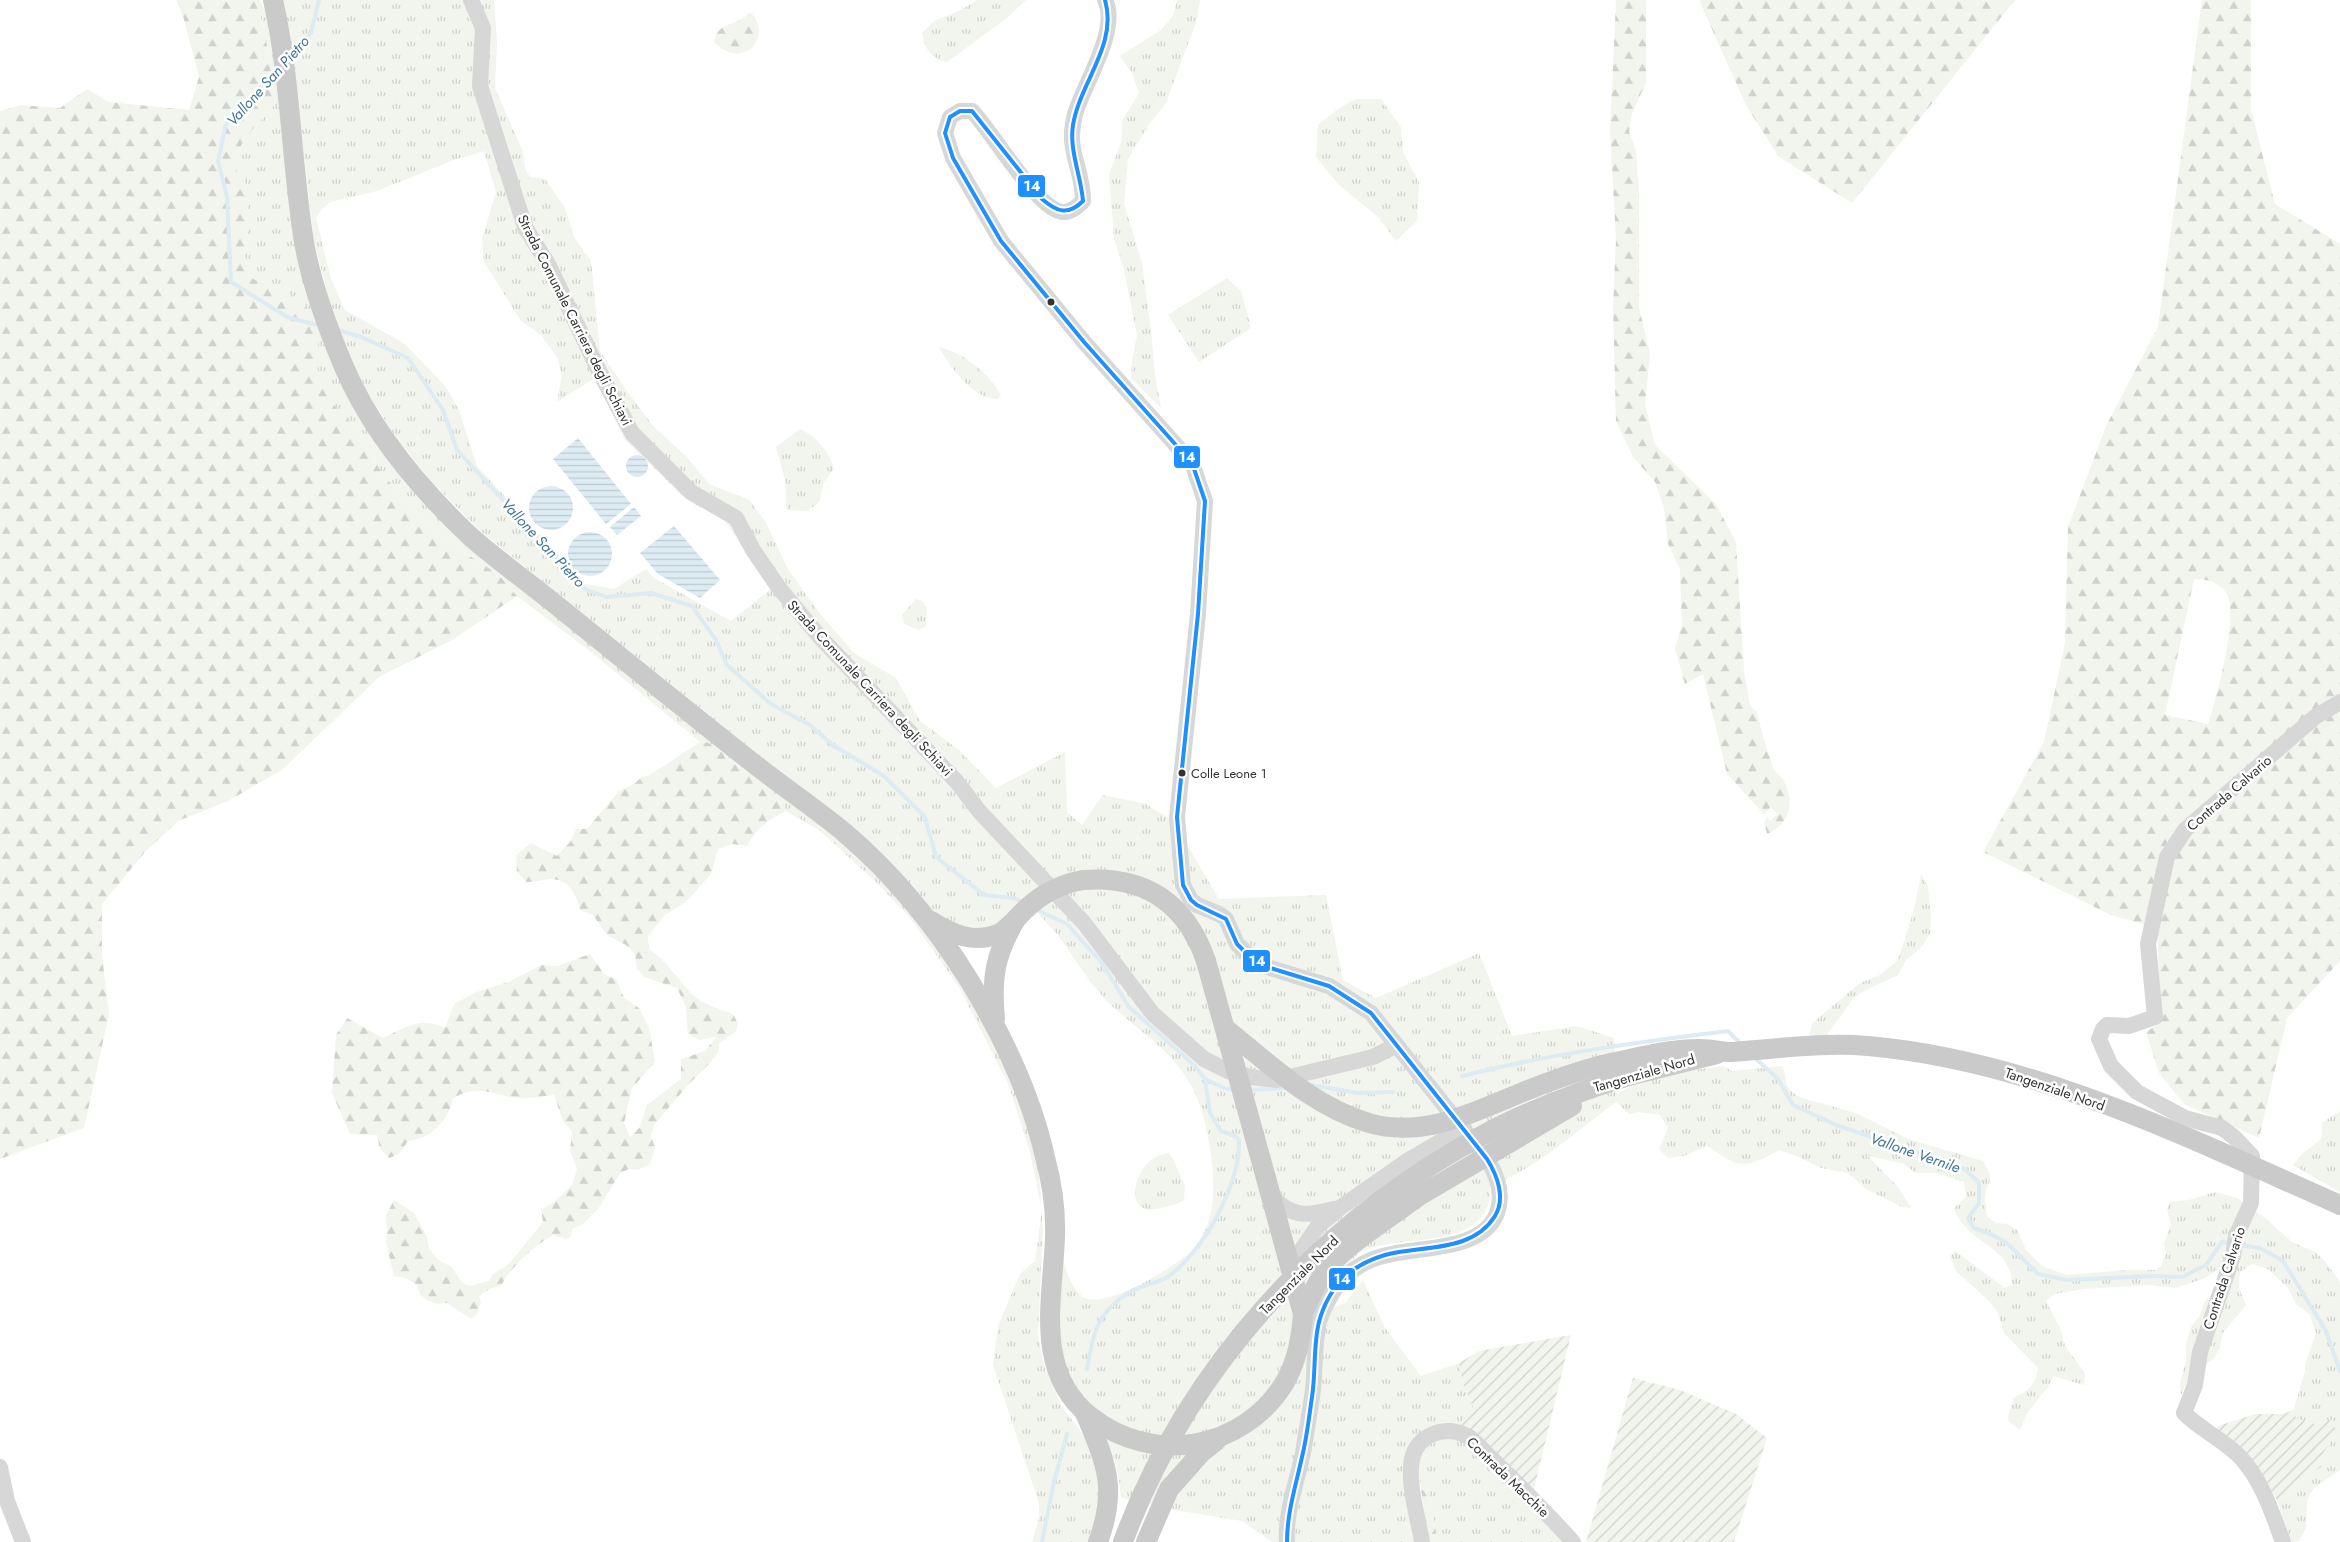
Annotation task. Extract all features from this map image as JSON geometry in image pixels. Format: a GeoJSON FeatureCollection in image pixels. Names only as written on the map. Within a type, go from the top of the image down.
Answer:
{"type":"FeatureCollection","features":[{"type":"Feature","properties":{"kind":"main road"},"geometry":{"type":"LineString","coordinates":[[272,0],[282,49],[305,244],[316,290],[344,368],[363,405],[389,445],[424,489],[473,538],[750,761],[846,834],[882,868],[923,915],[966,975],[996,1026],[1030,1106],[1045,1155],[1054,1204],[1055,1237],[1049,1304],[1051,1346],[1054,1361],[1067,1389],[1085,1413],[1108,1476],[1110,1499],[1098,1542]]}},
{"type":"Feature","properties":{"kind":"main road"},"geometry":{"type":"LineString","coordinates":[[923,915],[950,933],[966,938],[983,938],[999,934],[1046,893],[1070,882],[1103,878],[1123,881],[1142,887],[1160,897],[1176,909],[1189,925],[1199,942],[1226,1029],[1292,1269],[1302,1314],[1301,1337],[1296,1359],[1287,1379],[1274,1398],[1259,1414],[1240,1428],[1220,1438],[1201,1453],[1169,1488],[1146,1542]]}},
{"type":"Feature","properties":{"kind":"main road"},"geometry":{"type":"LineString","coordinates":[[996,1026],[993,977],[1004,940],[1016,919]]}},
{"type":"Feature","properties":{"kind":"main road"},"geometry":{"type":"LineString","coordinates":[[1226,1029],[1295,1085],[1318,1101],[1371,1124],[1400,1128],[1435,1125],[1465,1117],[1559,1079],[1623,1060],[1699,1049],[1729,1052]]}},
{"type":"Feature","properties":{"kind":"main road","name":"Tangenziale Nord"},"geometry":{"type":"LineString","coordinates":[[1123,1542],[1153,1473],[1182,1421],[1214,1371],[1251,1324],[1278,1294],[1334,1238],[1381,1200],[1430,1166],[1481,1136],[1535,1110],[1591,1088],[1632,1075],[1729,1052],[1804,1046],[1866,1046],[1974,1063],[2042,1081],[2170,1130],[2340,1205]]}},
{"type":"Feature","properties":{"kind":"main road"},"geometry":{"type":"LineString","coordinates":[[1302,1314],[1327,1268],[1364,1235],[1419,1196],[1505,1144],[1632,1075]]}},
{"type":"Feature","properties":{"kind":"main road"},"geometry":{"type":"LineString","coordinates":[[1085,1413],[1108,1430],[1135,1441],[1163,1446],[1192,1445],[1220,1438]]}},
{"type":"Feature","properties":{"kind":"street","name":"Strada Comunale Carriera degli Schiavi"},"geometry":{"type":"LineString","coordinates":[[471,0],[483,28],[480,86],[525,227],[548,264],[599,371],[632,433],[690,492],[736,518],[753,550],[779,588],[819,636],[957,782],[979,812],[1084,923],[1153,1014],[1204,1059],[1228,1072],[1277,1080],[1373,1057],[1396,1045]]}},
{"type":"Feature","properties":{"kind":"street"},"geometry":{"type":"LineString","coordinates":[[1105,0],[1108,22],[1105,40],[1076,112],[1071,135],[1073,155],[1083,188],[1083,200],[1074,209],[1064,212],[1049,207],[1035,194],[985,124],[972,111],[960,111],[950,117],[945,133],[953,158],[1001,241],[1084,342],[1192,463],[1205,501],[1198,614],[1177,818],[1182,885],[1191,900],[1197,905],[1226,919],[1237,944],[1249,956],[1264,966],[1329,986],[1371,1013],[1487,1159],[1496,1177],[1500,1202],[1490,1224],[1480,1234],[1462,1241],[1371,1259],[1342,1280],[1327,1302],[1315,1339],[1313,1389],[1303,1454],[1293,1490],[1286,1533],[1287,1542]]}},
{"type":"Feature","properties":{"kind":"street","name":"Contrada Calvario"},"geometry":{"type":"LineString","coordinates":[[2283,1542],[2263,1488],[2242,1458],[2196,1425],[2184,1413],[2195,1384],[2200,1352],[2233,1256],[2236,1236],[2251,1204],[2252,1156],[2234,1137],[2222,1128],[2185,1118],[2137,1092],[2111,1066],[2099,1039],[2107,1025],[2129,1026],[2155,1017],[2148,944],[2151,921],[2167,856],[2185,830],[2315,717],[2340,702]]}},
{"type":"Feature","properties":{"kind":"street"},"geometry":{"type":"LineString","coordinates":[[1292,1269],[1300,1252],[1318,1226],[1341,1207],[1407,1161],[1464,1128]]}},
{"type":"Feature","properties":{"kind":"street"},"geometry":{"type":"LineString","coordinates":[[1269,1187],[1290,1211],[1313,1215],[1341,1207]]}},
{"type":"Feature","properties":{"kind":"street","name":"Contrada Macchie"},"geometry":{"type":"LineString","coordinates":[[1422,1542],[1411,1474],[1412,1458],[1420,1441],[1433,1434],[1450,1430],[1467,1436],[1532,1497],[1574,1542]]}},
{"type":"Feature","properties":{"kind":"street"},"geometry":{"type":"LineString","coordinates":[[0,1467],[7,1501],[23,1542]]}},
{"type":"Feature","properties":{"kind":"green space"},"geometry":{"type":"Polygon","coordinates":[[[176,0],[255,0],[265,31],[275,104],[246,137],[232,162],[246,185],[248,220],[244,257],[251,278],[287,292],[306,305],[320,350],[314,361],[331,402],[356,428],[382,473],[414,511],[458,548],[499,575],[517,596],[454,639],[379,677],[282,770],[228,801],[178,821],[144,853],[102,904],[102,955],[109,1014],[84,1128],[0,1159],[0,111],[21,105],[60,108],[87,89],[108,102],[189,110],[199,77],[183,16],[176,0]]]}},
{"type":"Feature","properties":{"kind":"green space"},"geometry":{"type":"Polygon","coordinates":[[[255,0],[260,0],[272,28],[283,0],[494,0],[497,42],[495,88],[523,152],[525,169],[530,177],[545,179],[565,208],[574,237],[591,261],[600,351],[654,427],[686,456],[709,484],[749,500],[765,521],[788,569],[817,610],[854,653],[896,678],[920,721],[959,750],[996,788],[1065,752],[1067,812],[1082,825],[1103,795],[1146,804],[1173,821],[1219,899],[1326,895],[1343,980],[1376,998],[1479,953],[1512,1036],[1577,1026],[1614,1038],[1617,1094],[1637,1083],[1693,1070],[1723,1066],[1732,1071],[1783,1066],[1787,1086],[1793,1093],[1802,1098],[1856,1113],[1908,1139],[1983,1161],[1990,1178],[1985,1199],[1987,1216],[1995,1223],[2007,1224],[2017,1230],[2026,1250],[2042,1266],[2067,1275],[2126,1270],[2155,1270],[2161,1266],[2166,1254],[2164,1244],[2171,1225],[2167,1209],[2170,1202],[2189,1200],[2215,1192],[2237,1198],[2265,1218],[2292,1242],[2315,1252],[2325,1261],[2340,1282],[2340,1470],[2314,1488],[2307,1500],[2306,1528],[2299,1541],[2291,1542],[2277,1500],[2292,1493],[2304,1479],[2321,1467],[2323,1453],[2330,1444],[2332,1420],[2312,1424],[2296,1418],[2294,1409],[2305,1365],[2316,1333],[2309,1314],[2296,1304],[2288,1288],[2268,1269],[2252,1264],[2240,1272],[2239,1288],[2246,1305],[2222,1334],[2220,1348],[2214,1358],[2189,1378],[2181,1395],[2180,1383],[2186,1361],[2186,1345],[2191,1327],[2200,1315],[2205,1301],[2213,1293],[2222,1267],[2203,1279],[2175,1288],[2149,1285],[2084,1289],[2054,1294],[2046,1301],[2061,1330],[2065,1346],[2085,1373],[2084,1385],[2053,1376],[2048,1387],[2027,1413],[2020,1430],[2009,1422],[2008,1416],[2014,1397],[2031,1387],[2036,1379],[2038,1368],[2004,1333],[1998,1313],[1988,1300],[1956,1271],[1950,1256],[1955,1251],[2005,1288],[2012,1285],[2010,1271],[2004,1261],[1997,1252],[1968,1229],[1960,1220],[1954,1208],[1966,1197],[1964,1182],[1937,1173],[1916,1173],[1902,1163],[1868,1156],[1897,1186],[1911,1208],[1902,1207],[1866,1189],[1848,1173],[1821,1168],[1779,1150],[1756,1162],[1744,1164],[1731,1161],[1707,1146],[1684,1156],[1668,1158],[1659,1149],[1668,1128],[1660,1115],[1638,1112],[1629,1114],[1616,1102],[1524,1170],[1490,1186],[1488,1205],[1482,1217],[1472,1225],[1446,1236],[1381,1245],[1368,1249],[1357,1255],[1344,1273],[1339,1286],[1335,1307],[1345,1303],[1363,1280],[1385,1328],[1421,1376],[1459,1363],[1463,1384],[1474,1407],[1458,1427],[1435,1428],[1423,1432],[1413,1440],[1407,1452],[1404,1466],[1404,1482],[1414,1542],[1272,1542],[1242,1521],[1168,1509],[1175,1492],[1206,1458],[1263,1420],[1319,1292],[1380,1216],[1296,1315],[1290,1357],[1269,1394],[1218,1432],[1164,1440],[1109,1425],[1063,1373],[1054,1342],[1062,1257],[1075,1289],[1083,1297],[1094,1300],[1124,1292],[1142,1284],[1175,1264],[1196,1246],[1203,1235],[1209,1219],[1212,1205],[1213,1180],[1211,1153],[1204,1118],[1187,1078],[1163,1050],[1104,998],[1029,898],[1001,925],[982,931],[954,929],[849,849],[918,919],[963,984],[1012,1080],[1038,1161],[1041,1207],[1030,1152],[1009,1086],[959,987],[910,918],[877,883],[819,830],[786,811],[768,787],[743,768],[731,763],[718,748],[700,742],[591,652],[517,596],[499,575],[458,548],[414,511],[382,473],[356,428],[330,402],[287,292],[251,278],[244,257],[248,220],[232,162],[246,137],[275,104],[265,31],[255,0]],[[296,86],[310,292],[326,287],[314,242],[296,86]],[[484,151],[454,160],[377,191],[330,202],[322,209],[316,218],[331,279],[345,310],[405,344],[445,386],[459,410],[477,466],[585,584],[614,589],[646,569],[654,578],[731,621],[771,589],[724,520],[687,500],[625,440],[595,378],[557,402],[562,375],[557,357],[541,335],[521,321],[484,262],[482,239],[496,192],[484,151]],[[353,364],[339,371],[419,493],[756,753],[479,530],[432,482],[397,439],[372,400],[353,364]]]}},
{"type":"Feature","properties":{"kind":"green space"},"geometry":{"type":"Polygon","coordinates":[[[977,0],[1026,0],[1007,18],[947,62],[937,58],[927,48],[922,33],[934,21],[961,10],[977,0]]]}},
{"type":"Feature","properties":{"kind":"green space"},"geometry":{"type":"Polygon","coordinates":[[[1177,0],[1200,0],[1197,20],[1166,103],[1150,123],[1128,159],[1124,204],[1142,263],[1155,375],[1161,408],[1131,378],[1132,360],[1137,336],[1124,269],[1114,239],[1109,175],[1122,139],[1122,121],[1139,93],[1132,73],[1120,56],[1161,30],[1173,16],[1177,0]]]}},
{"type":"Feature","properties":{"kind":"green space"},"geometry":{"type":"Polygon","coordinates":[[[1616,0],[1646,0],[1646,83],[1632,113],[1629,131],[1636,151],[1639,193],[1639,307],[1650,354],[1645,404],[1655,445],[1716,504],[1736,542],[1744,671],[1750,706],[1757,712],[1773,768],[1784,781],[1790,799],[1790,806],[1785,819],[1767,834],[1764,823],[1767,817],[1770,821],[1777,814],[1771,807],[1764,814],[1727,774],[1703,674],[1685,684],[1675,649],[1682,624],[1680,569],[1668,544],[1664,508],[1655,482],[1633,457],[1616,421],[1613,306],[1616,240],[1610,131],[1616,0]]]}},
{"type":"Feature","properties":{"kind":"green space"},"geometry":{"type":"Polygon","coordinates":[[[1699,0],[2015,0],[1852,203],[1778,156],[1746,105],[1699,0]]]}},
{"type":"Feature","properties":{"kind":"green space"},"geometry":{"type":"Polygon","coordinates":[[[2202,0],[2251,0],[2251,110],[2275,204],[2340,244],[2340,961],[2287,1018],[2259,1138],[2184,1104],[2159,1073],[2146,1032],[2161,1022],[2157,928],[2111,915],[1983,852],[2044,742],[2065,643],[2068,527],[2107,424],[2158,327],[2202,0]],[[2194,579],[2165,715],[2208,724],[2225,658],[2230,605],[2227,594],[2221,587],[2212,582],[2194,579]]]}},
{"type":"Feature","properties":{"kind":"green space"},"geometry":{"type":"Polygon","coordinates":[[[750,12],[757,21],[759,30],[753,47],[745,52],[736,53],[725,51],[714,42],[719,30],[745,17],[750,12]]]}},
{"type":"Feature","properties":{"kind":"green space"},"geometry":{"type":"Polygon","coordinates":[[[1355,99],[1381,99],[1401,127],[1403,152],[1419,182],[1417,221],[1396,241],[1379,218],[1338,184],[1316,157],[1318,125],[1338,109],[1355,99]]]}},
{"type":"Feature","properties":{"kind":"green space"},"geometry":{"type":"Polygon","coordinates":[[[1227,278],[1241,291],[1251,328],[1199,362],[1168,315],[1227,278]]]}},
{"type":"Feature","properties":{"kind":"green space"},"geometry":{"type":"Polygon","coordinates":[[[939,347],[966,359],[982,372],[1001,395],[998,399],[988,398],[971,388],[949,364],[939,347]]]}},
{"type":"Feature","properties":{"kind":"green space"},"geometry":{"type":"Polygon","coordinates":[[[800,429],[822,445],[834,469],[823,484],[820,501],[808,511],[787,510],[785,480],[776,447],[800,429]]]}},
{"type":"Feature","properties":{"kind":"green space"},"geometry":{"type":"Polygon","coordinates":[[[916,599],[922,601],[927,608],[926,626],[919,630],[904,624],[902,615],[916,599]]]}},
{"type":"Feature","properties":{"kind":"green space"},"geometry":{"type":"Polygon","coordinates":[[[700,742],[719,748],[731,763],[747,771],[763,783],[776,796],[786,811],[763,826],[747,846],[732,844],[718,849],[711,874],[686,902],[665,915],[648,936],[649,949],[667,965],[693,995],[717,1009],[733,1014],[738,1024],[736,1031],[719,1044],[719,1051],[712,1061],[688,1085],[654,1125],[651,1136],[655,1148],[650,1164],[638,1170],[629,1169],[620,1173],[598,1209],[583,1224],[572,1229],[571,1236],[566,1239],[554,1235],[531,1250],[510,1272],[501,1286],[491,1288],[479,1296],[481,1301],[477,1314],[471,1319],[447,1303],[438,1304],[426,1300],[420,1294],[417,1285],[406,1278],[394,1276],[386,1243],[386,1215],[394,1200],[414,1213],[427,1237],[429,1249],[438,1260],[452,1267],[462,1283],[470,1286],[489,1281],[493,1274],[509,1264],[543,1222],[541,1209],[553,1203],[572,1185],[577,1169],[570,1151],[572,1132],[563,1121],[554,1095],[526,1098],[472,1091],[453,1098],[451,1107],[438,1127],[424,1136],[408,1141],[399,1154],[389,1158],[380,1149],[377,1135],[350,1134],[332,1093],[336,1035],[347,1018],[383,1038],[414,1024],[429,1023],[445,1028],[454,1004],[477,992],[508,982],[542,965],[557,966],[590,954],[605,975],[616,979],[624,998],[639,1008],[649,1027],[655,1062],[632,1088],[624,1123],[630,1137],[640,1127],[647,1105],[681,1079],[681,1059],[705,1051],[716,1037],[699,1040],[688,1034],[686,1007],[677,988],[644,977],[637,969],[635,954],[626,945],[607,935],[593,915],[580,910],[577,898],[566,884],[556,879],[526,882],[517,872],[516,855],[531,843],[557,856],[570,842],[576,829],[587,829],[619,791],[634,784],[642,777],[650,775],[700,742]]]}},
{"type":"Feature","properties":{"kind":"green space"},"geometry":{"type":"Polygon","coordinates":[[[1921,874],[1928,886],[1931,917],[1930,934],[1921,948],[1906,960],[1898,975],[1862,992],[1853,999],[1824,1039],[1809,1038],[1812,1024],[1817,1019],[1860,983],[1880,975],[1898,960],[1914,910],[1921,874]]]}},
{"type":"Feature","properties":{"kind":"green space"},"geometry":{"type":"Polygon","coordinates":[[[2340,1111],[2340,1192],[2293,1165],[2303,1153],[2322,1138],[2322,1123],[2340,1111]]]}},
{"type":"Feature","properties":{"kind":"green space"},"geometry":{"type":"Polygon","coordinates":[[[1169,1153],[1185,1184],[1184,1200],[1162,1208],[1149,1209],[1141,1206],[1136,1200],[1135,1192],[1141,1173],[1154,1158],[1169,1153]]]}},
{"type":"Feature","properties":{"kind":"green space"},"geometry":{"type":"Polygon","coordinates":[[[1042,1212],[1043,1228],[1038,1336],[1044,1365],[1061,1405],[1087,1440],[1105,1478],[1091,1542],[1032,1542],[1039,1518],[1039,1503],[993,1365],[998,1326],[1020,1274],[1035,1261],[1042,1212]]]}},
{"type":"Feature","properties":{"kind":"green space"},"geometry":{"type":"Polygon","coordinates":[[[1571,1335],[1533,1493],[1494,1450],[1458,1427],[1473,1407],[1463,1384],[1459,1363],[1479,1351],[1571,1335]]]}},
{"type":"Feature","properties":{"kind":"green space"},"geometry":{"type":"Polygon","coordinates":[[[1633,1378],[1680,1390],[1736,1414],[1767,1438],[1734,1542],[1586,1542],[1633,1378]]]}},
{"type":"Feature","properties":{"kind":"green space"},"geometry":{"type":"Polygon","coordinates":[[[2294,1409],[2296,1418],[2312,1424],[2332,1420],[2337,1433],[2323,1453],[2321,1467],[2304,1479],[2292,1493],[2277,1500],[2264,1478],[2215,1433],[2218,1426],[2255,1414],[2284,1414],[2294,1409]]]}},
{"type":"Feature","properties":{"kind":"green space"},"geometry":{"type":"Polygon","coordinates":[[[1102,1434],[1191,1452],[1153,1505],[1121,1498],[1116,1465],[1111,1449],[1102,1434]]]}},
{"type":"Feature","properties":{"kind":"green space"},"geometry":{"type":"Polygon","coordinates":[[[1439,1437],[1461,1440],[1475,1449],[1566,1542],[1438,1542],[1428,1493],[1421,1489],[1418,1465],[1425,1448],[1439,1437]]]}},
{"type":"Feature","properties":{"kind":"green space"},"geometry":{"type":"Polygon","coordinates":[[[1421,1489],[1428,1493],[1438,1542],[1428,1542],[1421,1489]]]}},
{"type":"Feature","properties":{"kind":"shaded area"},"geometry":{"type":"Polygon","coordinates":[[[578,438],[631,504],[606,524],[553,459],[578,438]]]}},
{"type":"Feature","properties":{"kind":"shaded area"},"geometry":{"type":"Polygon","coordinates":[[[637,455],[647,462],[648,466],[641,476],[637,477],[627,470],[626,466],[633,456],[637,455]]]}},
{"type":"Feature","properties":{"kind":"shaded area"},"geometry":{"type":"Polygon","coordinates":[[[551,486],[563,490],[569,496],[573,508],[569,520],[563,526],[551,530],[539,526],[533,520],[529,508],[533,496],[539,490],[551,486]]]}},
{"type":"Feature","properties":{"kind":"shaded area"},"geometry":{"type":"Polygon","coordinates":[[[634,507],[641,516],[617,535],[610,527],[634,507]]]}},
{"type":"Feature","properties":{"kind":"shaded area"},"geometry":{"type":"Polygon","coordinates":[[[674,526],[720,580],[700,598],[658,574],[640,553],[674,526]]]}},
{"type":"Feature","properties":{"kind":"shaded area"},"geometry":{"type":"Polygon","coordinates":[[[586,532],[594,532],[606,538],[612,554],[606,570],[594,576],[586,576],[574,570],[568,558],[568,550],[574,538],[586,532]]]}},
{"type":"Feature","properties":{"kind":"waterway","name":"Vallone San Pietro"},"geometry":{"type":"LineString","coordinates":[[290,56],[311,33],[319,0]]}},
{"type":"Feature","properties":{"kind":"waterway","name":"Vallone San Pietro"},"geometry":{"type":"LineString","coordinates":[[279,69],[226,124],[218,161],[227,197],[231,282],[287,317],[321,326]]}},
{"type":"Feature","properties":{"kind":"waterway","name":"Vallone San Pietro"},"geometry":{"type":"LineString","coordinates":[[338,330],[361,337],[408,358],[443,410],[457,450],[585,589],[606,597],[651,593],[692,606],[716,640],[727,665],[771,704],[810,725],[834,746],[884,776],[925,817],[936,857],[984,895],[1014,898],[1022,902]]}},
{"type":"Feature","properties":{"kind":"waterway","name":"Vallone San Pietro"},"geometry":{"type":"LineString","coordinates":[[1035,909],[1067,924],[1101,962],[1129,1007],[1194,1065],[1205,1079],[1224,1088],[1234,1090]]}},
{"type":"Feature","properties":{"kind":"waterway","name":"Vallone Vernile"},"geometry":{"type":"LineString","coordinates":[[1462,1076],[1561,1055],[1728,1031],[1742,1045]]}},
{"type":"Feature","properties":{"kind":"waterway","name":"Vallone Vernile"},"geometry":{"type":"LineString","coordinates":[[1754,1057],[1778,1079],[1793,1105],[1836,1125],[1965,1169],[1979,1183],[1979,1203],[1968,1218],[1974,1228],[1993,1235],[2008,1244],[2038,1274],[2066,1280],[2153,1276],[2182,1277],[2206,1265],[2222,1242],[2232,1244]]}},
{"type":"Feature","properties":{"kind":"waterway"},"geometry":{"type":"LineString","coordinates":[[1087,1369],[1094,1336],[1106,1313],[1126,1294],[1166,1278],[1180,1267],[1205,1236],[1226,1196],[1234,1176],[1239,1140],[1235,1136],[1221,1131],[1210,1113],[1205,1079]]}},
{"type":"Feature","properties":{"kind":"waterway","name":"Vallone Vernile"},"geometry":{"type":"LineString","coordinates":[[1311,1085],[1358,1093],[1393,1092]]}},
{"type":"Feature","properties":{"kind":"waterway","name":"Vallone Vernile"},"geometry":{"type":"LineString","coordinates":[[1249,1090],[1287,1088]]}},
{"type":"Feature","properties":{"kind":"waterway","name":"Vallone Vernile"},"geometry":{"type":"LineString","coordinates":[[2239,1245],[2260,1248],[2283,1261],[2326,1331],[2340,1371]]}},
{"type":"Feature","properties":{"kind":"waterway"},"geometry":{"type":"LineString","coordinates":[[1042,1542],[1054,1482],[1067,1434]]}},
{"type":"Feature","properties":{"kind":"transit line","name":"14"},"geometry":{"type":"LineString","coordinates":[[1105,0],[1108,17],[1102,48],[1077,109],[1073,125],[1074,153],[1083,201],[1078,206],[1062,210],[1053,207],[1042,199],[972,111],[960,111],[950,117],[945,133],[953,158],[1001,241],[1084,342],[1192,463],[1205,501],[1198,614],[1177,817],[1183,885],[1191,900],[1197,905],[1226,919],[1237,944],[1249,956],[1264,966],[1329,986],[1371,1013],[1487,1159],[1497,1179],[1500,1194],[1500,1202],[1495,1216],[1485,1228],[1473,1236],[1445,1246],[1399,1252],[1375,1259],[1359,1266],[1345,1276],[1329,1297],[1317,1331],[1309,1420],[1290,1509],[1287,1542]]}},
{"type":"Feature","properties":{"kind":"place","name":"Colle Leone 1"},"geometry":{"type":"Point","coordinates":[1182,773]}}]}
